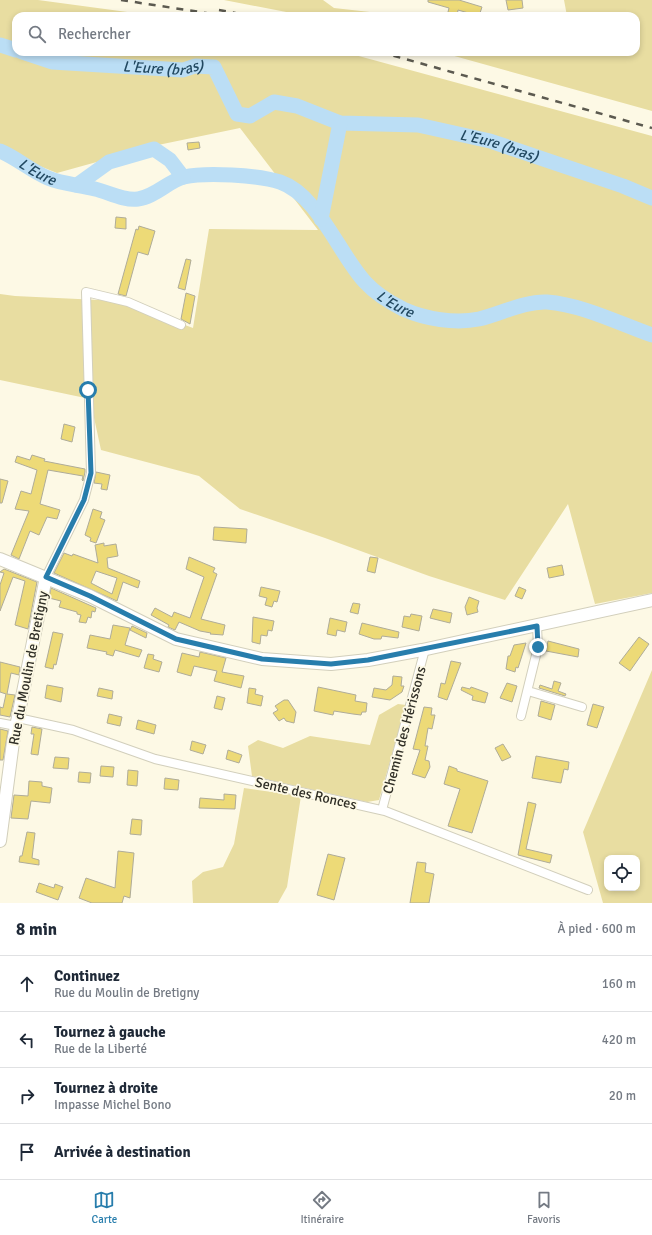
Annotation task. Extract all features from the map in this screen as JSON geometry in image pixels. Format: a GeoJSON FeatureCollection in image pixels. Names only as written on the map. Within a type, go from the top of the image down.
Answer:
{"type":"FeatureCollection","features":[{"type":"Feature","properties":{"kind":"street","name":"Rue du Moulin de Bretigny"},"geometry":{"type":"LineString","coordinates":[[0,842],[17,722],[46,577],[84,500],[91,473],[86,292],[128,302],[181,325]]}},
{"type":"Feature","properties":{"kind":"street"},"geometry":{"type":"LineString","coordinates":[[0,559],[90,596],[176,639],[262,659],[331,664],[368,660],[426,649],[652,600]]}},
{"type":"Feature","properties":{"kind":"street"},"geometry":{"type":"LineString","coordinates":[[521,716],[538,647],[537,626]]}},
{"type":"Feature","properties":{"kind":"street","name":"Chemin des Hérissons"},"geometry":{"type":"LineString","coordinates":[[382,810],[426,649]]}},
{"type":"Feature","properties":{"kind":"street"},"geometry":{"type":"LineString","coordinates":[[528,691],[582,707]]}},
{"type":"Feature","properties":{"kind":"street","name":"Sente des Ronces"},"geometry":{"type":"LineString","coordinates":[[0,723],[17,722],[73,730],[155,759],[382,810],[588,890]]}},
{"type":"Feature","properties":{"kind":"shaded area"},"geometry":{"type":"Polygon","coordinates":[[[0,0],[38,0],[127,12],[12,12],[12,56],[359,56],[652,136],[652,593],[595,604],[568,504],[505,600],[429,576],[240,509],[199,476],[101,450],[90,399],[0,380],[0,294],[120,301],[193,328],[209,229],[318,230],[240,128],[158,145],[57,173],[0,150],[0,0]]]}},
{"type":"Feature","properties":{"kind":"shaded area"},"geometry":{"type":"Polygon","coordinates":[[[224,0],[323,0],[334,8],[370,12],[286,12],[224,0]]]}},
{"type":"Feature","properties":{"kind":"shaded area"},"geometry":{"type":"Polygon","coordinates":[[[564,0],[652,0],[652,111],[454,56],[640,56],[640,12],[566,12],[564,0]]]}},
{"type":"Feature","properties":{"kind":"shaded area"},"geometry":{"type":"Polygon","coordinates":[[[652,670],[652,903],[603,903],[583,832],[652,670]]]}},
{"type":"Feature","properties":{"kind":"shaded area"},"geometry":{"type":"Polygon","coordinates":[[[398,704],[406,705],[379,800],[367,802],[252,776],[248,746],[258,740],[283,748],[310,736],[370,745],[379,715],[398,704]]]}},
{"type":"Feature","properties":{"kind":"shaded area"},"geometry":{"type":"Polygon","coordinates":[[[244,788],[301,796],[287,887],[278,903],[193,903],[192,881],[203,872],[223,867],[234,844],[244,788]]]}},
{"type":"Feature","properties":{"kind":"building"},"geometry":{"type":"Polygon","coordinates":[[[428,0],[459,0],[482,7],[480,12],[465,12],[458,10],[458,12],[448,12],[449,8],[428,2],[428,0]]]}},
{"type":"Feature","properties":{"kind":"building"},"geometry":{"type":"Polygon","coordinates":[[[506,0],[522,0],[523,8],[508,10],[506,0]]]}},
{"type":"Feature","properties":{"kind":"building"},"geometry":{"type":"Polygon","coordinates":[[[199,142],[200,148],[188,150],[187,143],[199,142]]]}},
{"type":"Feature","properties":{"kind":"building"},"geometry":{"type":"Polygon","coordinates":[[[116,217],[126,218],[126,229],[115,228],[116,217]]]}},
{"type":"Feature","properties":{"kind":"building"},"geometry":{"type":"Polygon","coordinates":[[[139,226],[155,231],[148,255],[138,252],[126,296],[118,294],[136,229],[138,230],[139,226]]]}},
{"type":"Feature","properties":{"kind":"building"},"geometry":{"type":"Polygon","coordinates":[[[186,259],[191,260],[185,290],[178,288],[186,259]]]}},
{"type":"Feature","properties":{"kind":"building"},"geometry":{"type":"Polygon","coordinates":[[[186,293],[195,296],[190,324],[181,319],[186,293]]]}},
{"type":"Feature","properties":{"kind":"building"},"geometry":{"type":"Polygon","coordinates":[[[64,424],[75,427],[72,442],[61,439],[64,424]]]}},
{"type":"Feature","properties":{"kind":"building"},"geometry":{"type":"Polygon","coordinates":[[[32,455],[45,459],[44,461],[85,469],[85,472],[83,481],[83,476],[48,470],[40,504],[60,510],[57,519],[47,517],[39,535],[30,531],[19,559],[11,555],[29,511],[15,509],[21,491],[31,494],[37,470],[15,462],[17,456],[30,460],[32,455]]]}},
{"type":"Feature","properties":{"kind":"building"},"geometry":{"type":"Polygon","coordinates":[[[96,472],[110,475],[107,490],[101,489],[102,484],[94,483],[96,472]]]}},
{"type":"Feature","properties":{"kind":"building"},"geometry":{"type":"Polygon","coordinates":[[[0,479],[8,481],[2,503],[0,503],[0,479]]]}},
{"type":"Feature","properties":{"kind":"building"},"geometry":{"type":"Polygon","coordinates":[[[93,509],[102,512],[100,518],[105,520],[96,543],[90,541],[91,538],[85,535],[93,509]]]}},
{"type":"Feature","properties":{"kind":"building"},"geometry":{"type":"Polygon","coordinates":[[[214,527],[247,529],[246,543],[213,540],[214,527]]]}},
{"type":"Feature","properties":{"kind":"building"},"geometry":{"type":"Polygon","coordinates":[[[104,543],[104,546],[116,544],[118,556],[107,558],[108,568],[140,581],[138,588],[123,582],[117,601],[54,573],[64,553],[72,556],[73,554],[98,563],[95,545],[104,543]],[[96,571],[91,583],[112,594],[117,578],[96,571]]]}},
{"type":"Feature","properties":{"kind":"building"},"geometry":{"type":"Polygon","coordinates":[[[189,557],[215,568],[213,572],[217,574],[201,619],[225,625],[223,635],[210,634],[211,633],[200,631],[179,622],[175,630],[151,615],[155,608],[172,617],[174,612],[190,618],[204,577],[186,569],[189,557]]]}},
{"type":"Feature","properties":{"kind":"building"},"geometry":{"type":"Polygon","coordinates":[[[370,557],[378,558],[375,573],[367,571],[370,557]]]}},
{"type":"Feature","properties":{"kind":"building"},"geometry":{"type":"Polygon","coordinates":[[[562,565],[564,575],[549,578],[547,568],[562,565]]]}},
{"type":"Feature","properties":{"kind":"building"},"geometry":{"type":"Polygon","coordinates":[[[4,569],[37,582],[28,629],[15,625],[25,581],[13,577],[0,611],[0,585],[4,573],[0,572],[4,569]]]}},
{"type":"Feature","properties":{"kind":"building"},"geometry":{"type":"Polygon","coordinates":[[[261,587],[280,591],[277,602],[274,601],[272,607],[265,605],[267,598],[259,596],[261,587]]]}},
{"type":"Feature","properties":{"kind":"building"},"geometry":{"type":"Polygon","coordinates":[[[519,587],[526,590],[522,599],[515,596],[519,587]]]}},
{"type":"Feature","properties":{"kind":"building"},"geometry":{"type":"Polygon","coordinates":[[[51,588],[96,608],[95,612],[92,611],[91,618],[88,617],[86,623],[79,622],[81,615],[77,614],[77,612],[59,607],[61,601],[49,598],[51,588]]]}},
{"type":"Feature","properties":{"kind":"building"},"geometry":{"type":"Polygon","coordinates":[[[469,597],[479,601],[477,608],[478,612],[467,615],[465,607],[469,597]]]}},
{"type":"Feature","properties":{"kind":"building"},"geometry":{"type":"Polygon","coordinates":[[[353,603],[360,604],[358,614],[350,612],[353,603]]]}},
{"type":"Feature","properties":{"kind":"building"},"geometry":{"type":"Polygon","coordinates":[[[433,609],[452,613],[450,623],[430,618],[433,609]]]}},
{"type":"Feature","properties":{"kind":"building"},"geometry":{"type":"Polygon","coordinates":[[[411,614],[422,616],[419,631],[402,627],[404,616],[410,617],[411,614]]]}},
{"type":"Feature","properties":{"kind":"building"},"geometry":{"type":"Polygon","coordinates":[[[253,617],[274,621],[272,631],[268,630],[267,636],[261,635],[260,644],[252,642],[253,617]]]}},
{"type":"Feature","properties":{"kind":"building"},"geometry":{"type":"Polygon","coordinates":[[[330,618],[347,622],[345,632],[337,630],[336,636],[327,634],[330,618]]]}},
{"type":"Feature","properties":{"kind":"building"},"geometry":{"type":"Polygon","coordinates":[[[362,623],[399,632],[398,638],[382,636],[381,639],[374,639],[359,634],[362,623]]]}},
{"type":"Feature","properties":{"kind":"building"},"geometry":{"type":"Polygon","coordinates":[[[113,625],[130,628],[125,645],[142,650],[139,657],[115,650],[113,656],[106,654],[107,652],[87,648],[90,635],[110,639],[113,625]]]}},
{"type":"Feature","properties":{"kind":"building"},"geometry":{"type":"Polygon","coordinates":[[[132,626],[147,633],[146,638],[130,630],[132,626]]]}},
{"type":"Feature","properties":{"kind":"building"},"geometry":{"type":"Polygon","coordinates":[[[53,632],[63,634],[56,665],[54,664],[53,669],[45,667],[53,632]]]}},
{"type":"Feature","properties":{"kind":"building"},"geometry":{"type":"Polygon","coordinates":[[[639,637],[649,644],[630,671],[619,663],[639,637]]]}},
{"type":"Feature","properties":{"kind":"building"},"geometry":{"type":"Polygon","coordinates":[[[548,641],[579,649],[578,657],[546,651],[548,641]]]}},
{"type":"Feature","properties":{"kind":"building"},"geometry":{"type":"Polygon","coordinates":[[[526,643],[518,668],[516,667],[515,672],[506,669],[508,656],[510,656],[514,645],[526,643]]]}},
{"type":"Feature","properties":{"kind":"building"},"geometry":{"type":"Polygon","coordinates":[[[200,652],[226,658],[222,672],[244,676],[241,688],[214,681],[217,671],[194,666],[191,676],[177,672],[182,653],[199,657],[200,652]]]}},
{"type":"Feature","properties":{"kind":"building"},"geometry":{"type":"Polygon","coordinates":[[[148,654],[154,655],[153,659],[162,662],[159,672],[144,668],[148,654]]]}},
{"type":"Feature","properties":{"kind":"building"},"geometry":{"type":"Polygon","coordinates":[[[451,661],[461,663],[447,700],[438,697],[441,683],[445,684],[451,661]]]}},
{"type":"Feature","properties":{"kind":"building"},"geometry":{"type":"Polygon","coordinates":[[[0,662],[20,667],[19,675],[11,673],[7,694],[15,695],[10,717],[0,715],[0,707],[3,708],[6,694],[0,692],[0,662]]]}},
{"type":"Feature","properties":{"kind":"building"},"geometry":{"type":"Polygon","coordinates":[[[393,676],[402,677],[401,686],[404,686],[402,692],[390,700],[372,697],[374,688],[386,690],[392,685],[393,676]]]}},
{"type":"Feature","properties":{"kind":"building"},"geometry":{"type":"Polygon","coordinates":[[[554,681],[561,683],[558,691],[566,694],[565,696],[539,688],[540,685],[552,689],[554,681]]]}},
{"type":"Feature","properties":{"kind":"building"},"geometry":{"type":"Polygon","coordinates":[[[507,683],[517,686],[512,702],[500,698],[507,683]]]}},
{"type":"Feature","properties":{"kind":"building"},"geometry":{"type":"Polygon","coordinates":[[[47,685],[63,688],[61,702],[45,698],[47,685]]]}},
{"type":"Feature","properties":{"kind":"building"},"geometry":{"type":"Polygon","coordinates":[[[318,687],[356,695],[355,701],[367,703],[366,712],[362,712],[361,715],[334,711],[333,715],[314,711],[318,687]]]}},
{"type":"Feature","properties":{"kind":"building"},"geometry":{"type":"Polygon","coordinates":[[[462,687],[470,689],[471,687],[488,693],[485,703],[472,700],[473,696],[461,690],[462,687]]]}},
{"type":"Feature","properties":{"kind":"building"},"geometry":{"type":"Polygon","coordinates":[[[99,688],[113,691],[112,699],[97,696],[99,688]]]}},
{"type":"Feature","properties":{"kind":"building"},"geometry":{"type":"Polygon","coordinates":[[[249,688],[256,689],[255,694],[263,696],[261,706],[247,703],[249,688]]]}},
{"type":"Feature","properties":{"kind":"building"},"geometry":{"type":"Polygon","coordinates":[[[217,696],[225,698],[222,710],[214,708],[217,696]]]}},
{"type":"Feature","properties":{"kind":"building"},"geometry":{"type":"Polygon","coordinates":[[[284,700],[288,700],[296,712],[294,723],[286,721],[284,718],[279,721],[273,713],[278,710],[275,706],[284,700]]]}},
{"type":"Feature","properties":{"kind":"building"},"geometry":{"type":"Polygon","coordinates":[[[541,701],[555,705],[551,720],[538,716],[541,701]]]}},
{"type":"Feature","properties":{"kind":"building"},"geometry":{"type":"Polygon","coordinates":[[[593,704],[604,707],[597,728],[587,725],[593,704]]]}},
{"type":"Feature","properties":{"kind":"building"},"geometry":{"type":"Polygon","coordinates":[[[424,707],[432,708],[431,715],[435,715],[432,729],[428,728],[425,746],[428,746],[425,760],[429,761],[430,767],[425,778],[412,774],[420,750],[413,749],[424,707]]]}},
{"type":"Feature","properties":{"kind":"building"},"geometry":{"type":"Polygon","coordinates":[[[109,714],[122,717],[120,726],[107,723],[109,714]]]}},
{"type":"Feature","properties":{"kind":"building"},"geometry":{"type":"Polygon","coordinates":[[[138,720],[156,725],[154,734],[136,729],[138,720]]]}},
{"type":"Feature","properties":{"kind":"building"},"geometry":{"type":"Polygon","coordinates":[[[32,727],[42,729],[38,755],[31,754],[34,734],[31,734],[32,727]]]}},
{"type":"Feature","properties":{"kind":"building"},"geometry":{"type":"Polygon","coordinates":[[[0,729],[8,731],[3,760],[0,760],[0,729]]]}},
{"type":"Feature","properties":{"kind":"building"},"geometry":{"type":"Polygon","coordinates":[[[192,741],[206,745],[203,754],[190,750],[192,741]]]}},
{"type":"Feature","properties":{"kind":"building"},"geometry":{"type":"Polygon","coordinates":[[[503,744],[511,757],[502,761],[495,748],[503,744]]]}},
{"type":"Feature","properties":{"kind":"building"},"geometry":{"type":"Polygon","coordinates":[[[228,750],[242,755],[239,763],[226,759],[228,750]]]}},
{"type":"Feature","properties":{"kind":"building"},"geometry":{"type":"Polygon","coordinates":[[[536,756],[569,762],[568,770],[564,769],[561,783],[532,778],[536,756]]]}},
{"type":"Feature","properties":{"kind":"building"},"geometry":{"type":"Polygon","coordinates":[[[55,757],[69,758],[68,769],[53,768],[55,757]]]}},
{"type":"Feature","properties":{"kind":"building"},"geometry":{"type":"Polygon","coordinates":[[[101,766],[114,767],[113,777],[100,776],[101,766]]]}},
{"type":"Feature","properties":{"kind":"building"},"geometry":{"type":"Polygon","coordinates":[[[449,766],[457,769],[457,771],[488,781],[472,833],[448,826],[460,789],[444,784],[449,766]]]}},
{"type":"Feature","properties":{"kind":"building"},"geometry":{"type":"Polygon","coordinates":[[[128,770],[138,771],[137,786],[127,785],[128,770]]]}},
{"type":"Feature","properties":{"kind":"building"},"geometry":{"type":"Polygon","coordinates":[[[79,772],[91,773],[90,783],[78,782],[79,772]]]}},
{"type":"Feature","properties":{"kind":"building"},"geometry":{"type":"Polygon","coordinates":[[[165,778],[179,780],[178,790],[164,789],[165,778]]]}},
{"type":"Feature","properties":{"kind":"building"},"geometry":{"type":"Polygon","coordinates":[[[29,781],[42,782],[42,786],[52,788],[50,803],[31,801],[28,819],[11,818],[14,795],[28,796],[29,781]]]}},
{"type":"Feature","properties":{"kind":"building"},"geometry":{"type":"Polygon","coordinates":[[[224,794],[236,795],[235,809],[199,808],[200,798],[224,800],[224,794]]]}},
{"type":"Feature","properties":{"kind":"building"},"geometry":{"type":"Polygon","coordinates":[[[528,802],[536,804],[526,849],[552,855],[550,863],[518,855],[528,802]]]}},
{"type":"Feature","properties":{"kind":"building"},"geometry":{"type":"Polygon","coordinates":[[[132,819],[142,820],[141,835],[130,834],[132,819]]]}},
{"type":"Feature","properties":{"kind":"building"},"geometry":{"type":"Polygon","coordinates":[[[27,832],[35,833],[32,858],[39,860],[39,865],[19,862],[20,856],[22,856],[27,832]]]}},
{"type":"Feature","properties":{"kind":"building"},"geometry":{"type":"Polygon","coordinates":[[[118,851],[134,853],[130,898],[124,896],[122,903],[92,903],[79,898],[86,878],[115,888],[118,851]]]}},
{"type":"Feature","properties":{"kind":"building"},"geometry":{"type":"Polygon","coordinates":[[[328,854],[345,858],[334,900],[317,895],[328,854]]]}},
{"type":"Feature","properties":{"kind":"building"},"geometry":{"type":"Polygon","coordinates":[[[417,862],[426,863],[425,872],[434,874],[429,903],[410,903],[417,862]]]}},
{"type":"Feature","properties":{"kind":"building"},"geometry":{"type":"Polygon","coordinates":[[[39,883],[54,888],[55,884],[63,887],[58,900],[36,892],[39,883]]]}},
{"type":"Feature","properties":{"kind":"waterway","name":"L'Eure (bras)"},"geometry":{"type":"LineString","coordinates":[[0,45],[12,49]]}},
{"type":"Feature","properties":{"kind":"waterway","name":"L'Eure (bras)"},"geometry":{"type":"LineString","coordinates":[[34,56],[52,62],[183,70],[195,66],[214,67],[237,114],[250,116],[274,102],[297,106],[340,123],[418,125],[490,141],[623,186],[652,198]]}},
{"type":"Feature","properties":{"kind":"waterway","name":"L'Eure (bras)"},"geometry":{"type":"LineString","coordinates":[[321,219],[340,123]]}},
{"type":"Feature","properties":{"kind":"waterway","name":"L'Eure"},"geometry":{"type":"LineString","coordinates":[[77,185],[109,162],[154,149],[170,160],[183,177]]}},
{"type":"Feature","properties":{"kind":"waterway","name":"L'Eure"},"geometry":{"type":"LineString","coordinates":[[0,151],[48,178],[59,182],[95,189],[127,199],[144,198],[173,181],[194,175],[246,176],[280,182],[293,189],[306,199],[327,226],[355,270],[365,282],[393,304],[412,313],[440,320],[460,321],[479,319],[521,306],[538,302],[547,302],[574,307],[600,315],[652,335]]}},
{"type":"Feature","properties":{"kind":"railway"},"geometry":{"type":"LineString","coordinates":[[121,0],[200,12]]}},
{"type":"Feature","properties":{"kind":"railway"},"geometry":{"type":"LineString","coordinates":[[219,10],[230,12]]}},
{"type":"Feature","properties":{"kind":"railway"},"geometry":{"type":"LineString","coordinates":[[394,56],[652,128]]}},
{"type":"Feature","properties":{"kind":"route"},"geometry":{"type":"LineString","coordinates":[[88,390],[91,473],[84,500],[46,577],[90,596],[176,639],[262,659],[331,664],[368,660],[537,626],[538,647]]}}]}
